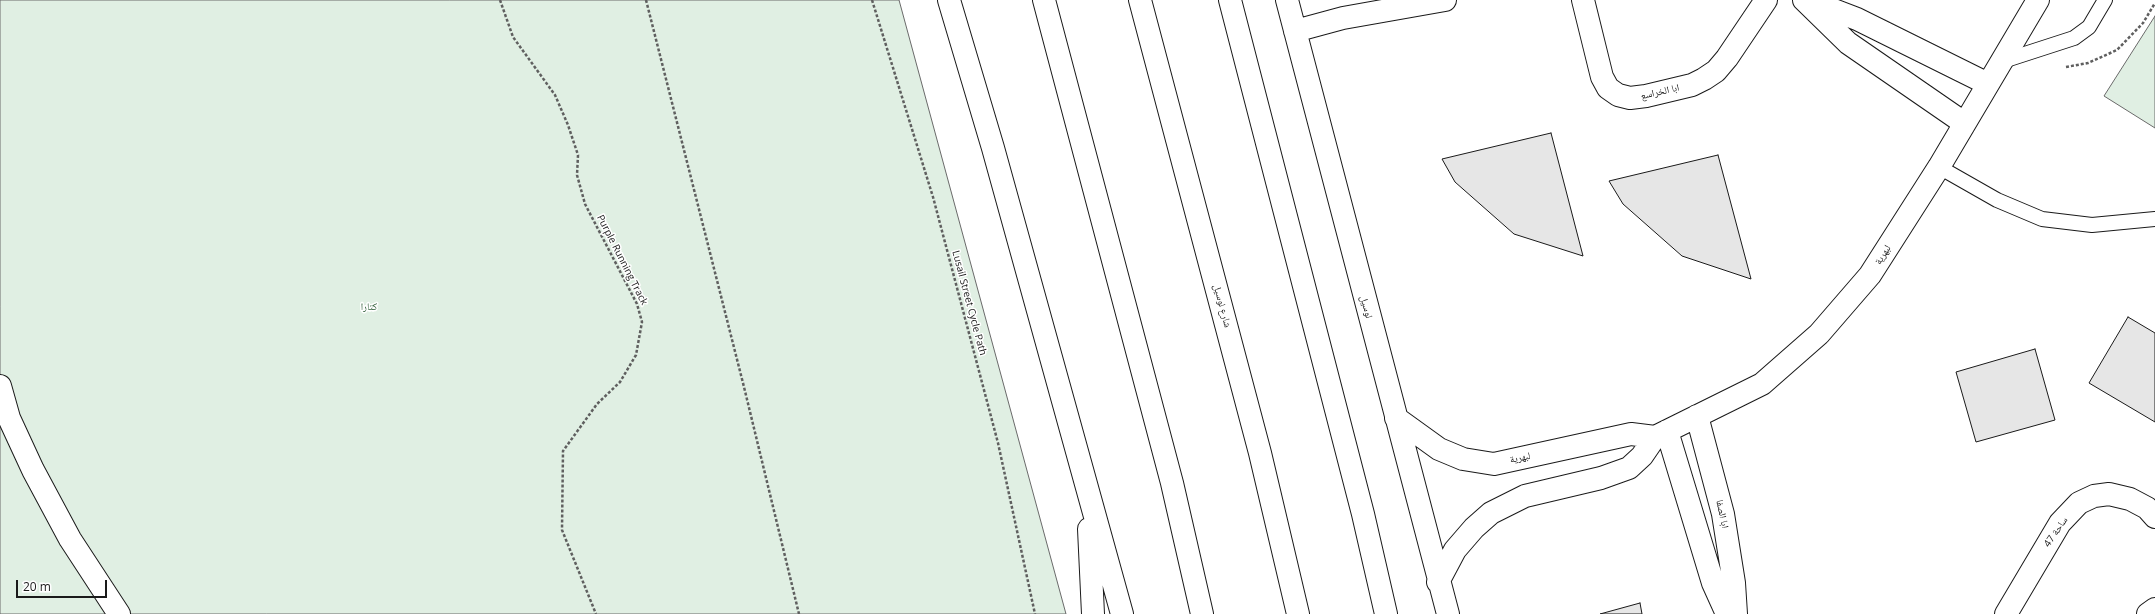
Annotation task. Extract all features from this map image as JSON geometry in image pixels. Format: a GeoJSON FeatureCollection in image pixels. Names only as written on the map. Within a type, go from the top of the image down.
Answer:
{"type":"FeatureCollection","features":[{"type":"Feature","properties":{"kind":"main road"},"geometry":{"type":"LineString","coordinates":[[949,0],[993,148],[1088,496],[1122,614]]}},
{"type":"Feature","properties":{"kind":"main road"},"geometry":{"type":"LineString","coordinates":[[1044,0],[1172,483],[1202,614]]}},
{"type":"Feature","properties":{"kind":"main road","name":"شارع لوسيل"},"geometry":{"type":"LineString","coordinates":[[1140,0],[1260,453],[1298,614]]}},
{"type":"Feature","properties":{"kind":"main road"},"geometry":{"type":"LineString","coordinates":[[1230,0],[1363,514],[1386,614]]}},
{"type":"Feature","properties":{"kind":"main road","name":"لوسيل"},"geometry":{"type":"LineString","coordinates":[[1287,0],[1438,582],[1448,614]]}},
{"type":"Feature","properties":{"kind":"main road"},"geometry":{"type":"LineString","coordinates":[[1295,31],[1343,18],[1445,0]]}},
{"type":"Feature","properties":{"kind":"main road","name":"ابا الخراسع"},"geometry":{"type":"LineString","coordinates":[[1583,0],[1602,77],[1608,88],[1618,95],[1630,98],[1646,96],[1692,84],[1704,79],[1716,71],[1766,0]]}},
{"type":"Feature","properties":{"kind":"main road"},"geometry":{"type":"LineString","coordinates":[[1804,0],[1848,43],[1964,123]]}},
{"type":"Feature","properties":{"kind":"main road"},"geometry":{"type":"LineString","coordinates":[[1808,0],[1857,19],[1988,84]]}},
{"type":"Feature","properties":{"kind":"main road","name":"لبهرية"},"geometry":{"type":"LineString","coordinates":[[1438,582],[1455,550],[1474,528],[1491,513],[1525,496],[1601,478],[1629,468],[1642,456],[1661,434],[1762,384],[1819,334],[1870,275],[1939,167],[2038,0]]}},
{"type":"Feature","properties":{"kind":"main road"},"geometry":{"type":"LineString","coordinates":[[0,386],[9,418],[33,470],[70,539],[119,614]]}},
{"type":"Feature","properties":{"kind":"main road","name":"ابا الصفا"},"geometry":{"type":"LineString","coordinates":[[1697,416],[1723,514],[1734,583],[1736,614]]}},
{"type":"Feature","properties":{"kind":"main road","name":"لبهرية"},"geometry":{"type":"LineString","coordinates":[[1396,418],[1417,436],[1439,450],[1463,459],[1494,464],[1631,434],[1661,434]]}},
{"type":"Feature","properties":{"kind":"main road"},"geometry":{"type":"LineString","coordinates":[[1661,434],[1713,583],[1727,614]]}},
{"type":"Feature","properties":{"kind":"main road","name":"ساحة 47"},"geometry":{"type":"LineString","coordinates":[[2006,614],[2060,523],[2078,503],[2094,496],[2109,494],[2130,499],[2147,508],[2155,516]]}},
{"type":"Feature","properties":{"kind":"main road"},"geometry":{"type":"LineString","coordinates":[[1088,496],[1093,614]]}},
{"type":"Feature","properties":{"kind":"main road"},"geometry":{"type":"LineString","coordinates":[[2148,614],[2155,609]]}},
{"type":"Feature","properties":{"kind":"lane"},"geometry":{"type":"LineString","coordinates":[[2000,62],[2074,38],[2089,27],[2105,0]]}},
{"type":"Feature","properties":{"kind":"lane"},"geometry":{"type":"LineString","coordinates":[[1939,167],[1997,200],[2042,219],[2092,224],[2155,219]]}},
{"type":"Feature","properties":{"kind":"path","name":"Purple Running Track"},"geometry":{"type":"LineString","coordinates":[[500,0],[513,37],[555,95],[568,125],[578,155],[576,175],[585,204],[637,304],[642,322],[636,355],[620,382],[597,404],[563,451],[562,530],[596,614]]}},
{"type":"Feature","properties":{"kind":"path"},"geometry":{"type":"LineString","coordinates":[[646,0],[742,379],[799,614]]}},
{"type":"Feature","properties":{"kind":"path","name":"Lusail Street Cycle Path"},"geometry":{"type":"LineString","coordinates":[[872,0],[937,212],[998,443],[1035,614]]}},
{"type":"Feature","properties":{"kind":"green space","name":"كتارا"},"geometry":{"type":"Polygon","coordinates":[[[0,0],[899,0],[1066,614],[0,614],[0,0]]]}},
{"type":"Feature","properties":{"kind":"green space"},"geometry":{"type":"Polygon","coordinates":[[[2155,16],[2155,128],[2104,96],[2155,16]]]}},
{"type":"Feature","properties":{"kind":"building"},"geometry":{"type":"Polygon","coordinates":[[[1551,133],[1583,256],[1514,234],[1455,182],[1442,159],[1551,133]]]}},
{"type":"Feature","properties":{"kind":"building"},"geometry":{"type":"Polygon","coordinates":[[[1718,155],[1751,279],[1682,256],[1623,204],[1609,181],[1718,155]]]}},
{"type":"Feature","properties":{"kind":"building"},"geometry":{"type":"Polygon","coordinates":[[[2128,317],[2155,333],[2155,422],[2089,383],[2128,317]]]}},
{"type":"Feature","properties":{"kind":"building"},"geometry":{"type":"Polygon","coordinates":[[[2035,349],[2055,420],[1976,442],[1956,372],[2035,349]]]}},
{"type":"Feature","properties":{"kind":"building"},"geometry":{"type":"Polygon","coordinates":[[[1640,603],[1642,614],[1600,614],[1640,603]]]}}]}
